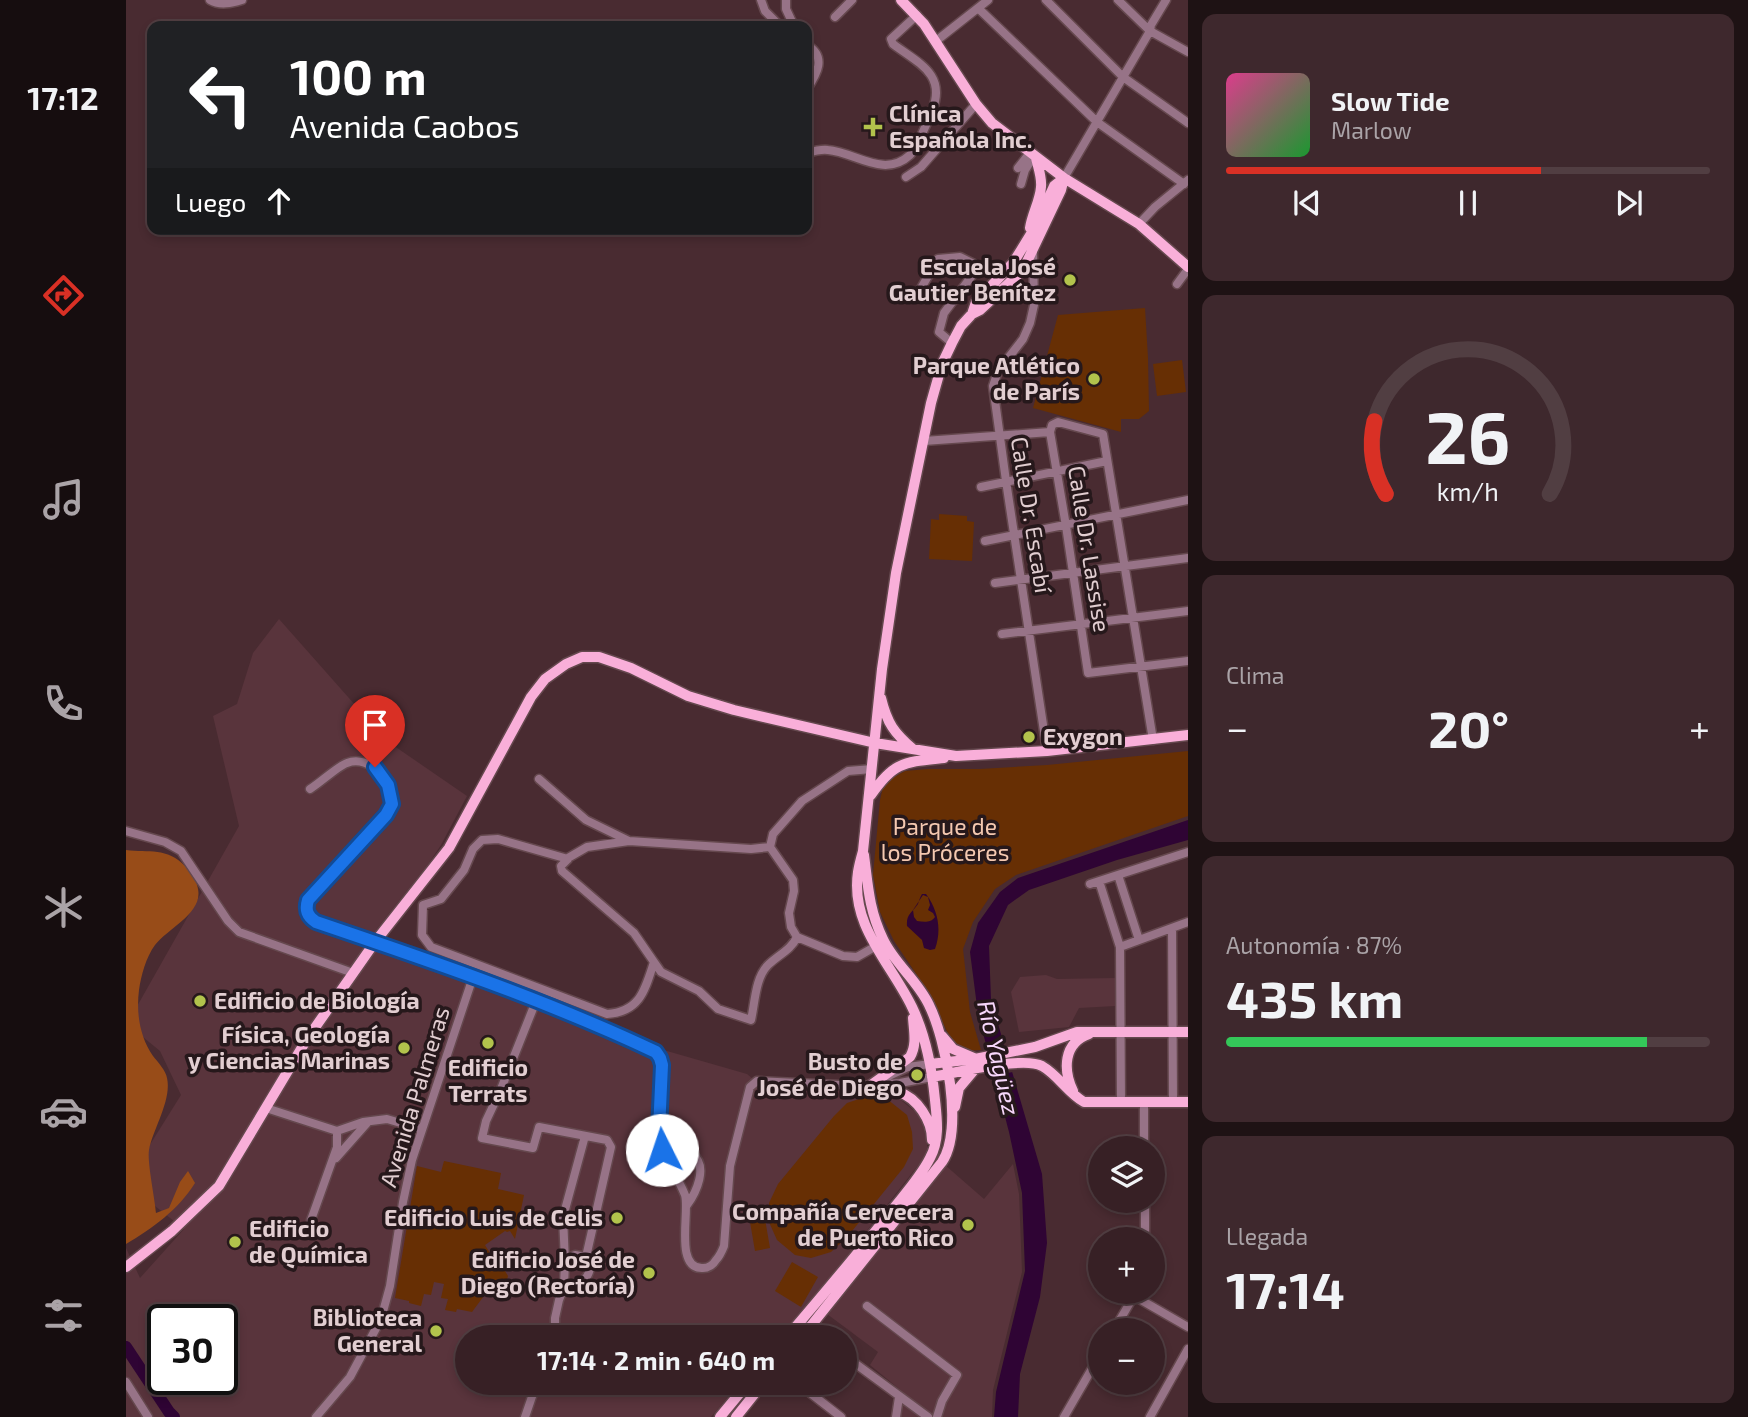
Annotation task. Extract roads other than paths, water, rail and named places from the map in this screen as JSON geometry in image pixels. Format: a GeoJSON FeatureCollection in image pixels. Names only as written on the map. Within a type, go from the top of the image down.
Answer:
{"type":"FeatureCollection","features":[{"type":"Feature","properties":{"kind":"main road"},"geometry":{"type":"LineString","coordinates":[[901,0],[917,15],[976,104],[992,123],[1064,178],[1139,224],[1188,268]]}},
{"type":"Feature","properties":{"kind":"main road"},"geometry":{"type":"LineString","coordinates":[[1029,238],[1031,219],[1042,183],[1033,155]]}},
{"type":"Feature","properties":{"kind":"main road"},"geometry":{"type":"LineString","coordinates":[[807,1325],[946,1156],[952,1135],[953,1115],[947,1068],[929,1005],[867,932],[859,903],[858,872],[863,851],[879,689],[896,576],[931,403],[942,364],[961,326],[1023,270],[1061,190],[1064,178]]}},
{"type":"Feature","properties":{"kind":"main road"},"geometry":{"type":"LineString","coordinates":[[972,314],[976,302],[1013,263],[1029,238],[1054,186],[1064,178]]}},
{"type":"Feature","properties":{"kind":"main road"},"geometry":{"type":"LineString","coordinates":[[1033,252],[1041,247],[1067,193],[1078,187]]}},
{"type":"Feature","properties":{"kind":"main road"},"geometry":{"type":"LineString","coordinates":[[126,1267],[172,1231],[219,1186],[307,1039],[375,942],[449,848],[531,697],[545,679],[566,664],[582,657],[599,657],[631,667],[688,696],[734,710],[874,743],[956,756]]}},
{"type":"Feature","properties":{"kind":"main road"},"geometry":{"type":"LineString","coordinates":[[879,689],[885,715],[891,727],[913,750]]}},
{"type":"Feature","properties":{"kind":"main road"},"geometry":{"type":"LineString","coordinates":[[869,798],[883,777],[898,766],[914,761],[1048,751],[1188,735]]}},
{"type":"Feature","properties":{"kind":"main road"},"geometry":{"type":"LineString","coordinates":[[807,1325],[931,1157],[937,1135],[930,1064],[912,1008],[880,945]]}},
{"type":"Feature","properties":{"kind":"main road"},"geometry":{"type":"LineString","coordinates":[[871,1084],[912,1053],[915,1041],[912,1008]]}},
{"type":"Feature","properties":{"kind":"main road"},"geometry":{"type":"LineString","coordinates":[[937,1028],[953,1049],[975,1064]]}},
{"type":"Feature","properties":{"kind":"main road"},"geometry":{"type":"LineString","coordinates":[[1076,1097],[1067,1074],[1068,1054],[1079,1037],[1096,1031]]}},
{"type":"Feature","properties":{"kind":"main road"},"geometry":{"type":"LineString","coordinates":[[953,1115],[960,1088],[975,1064],[1077,1032],[1188,1032]]}},
{"type":"Feature","properties":{"kind":"main road"},"geometry":{"type":"LineString","coordinates":[[930,1064],[947,1068],[975,1064],[1030,1063],[1041,1065],[1084,1102],[1188,1102]]}},
{"type":"Feature","properties":{"kind":"main road"},"geometry":{"type":"LineString","coordinates":[[932,1077],[947,1068]]}},
{"type":"Feature","properties":{"kind":"main road"},"geometry":{"type":"LineString","coordinates":[[871,1084],[900,1092],[914,1100],[926,1116],[932,1133],[931,1157]]}},
{"type":"Feature","properties":{"kind":"main road"},"geometry":{"type":"LineString","coordinates":[[720,1417],[738,1395]]}},
{"type":"Feature","properties":{"kind":"main road"},"geometry":{"type":"LineString","coordinates":[[741,1415],[755,1395]]}},
{"type":"Feature","properties":{"kind":"street"},"geometry":{"type":"LineString","coordinates":[[210,0],[223,4],[242,0]]}},
{"type":"Feature","properties":{"kind":"street"},"geometry":{"type":"LineString","coordinates":[[761,0],[765,11],[775,21]]}},
{"type":"Feature","properties":{"kind":"street"},"geometry":{"type":"LineString","coordinates":[[786,0],[791,21]]}},
{"type":"Feature","properties":{"kind":"street"},"geometry":{"type":"LineString","coordinates":[[835,17],[852,0]]}},
{"type":"Feature","properties":{"kind":"street"},"geometry":{"type":"LineString","coordinates":[[936,41],[988,0]]}},
{"type":"Feature","properties":{"kind":"street"},"geometry":{"type":"LineString","coordinates":[[1046,0],[1123,77],[1188,123]]}},
{"type":"Feature","properties":{"kind":"street"},"geometry":{"type":"LineString","coordinates":[[1118,0],[1150,32],[1188,52]]}},
{"type":"Feature","properties":{"kind":"street"},"geometry":{"type":"LineString","coordinates":[[1064,178],[1166,0]]}},
{"type":"Feature","properties":{"kind":"street"},"geometry":{"type":"LineString","coordinates":[[978,8],[1097,122],[1186,182],[1139,224]]}},
{"type":"Feature","properties":{"kind":"street"},"geometry":{"type":"LineString","coordinates":[[812,152],[830,150],[841,152],[881,165],[891,165],[910,155],[933,108],[936,86],[929,71],[893,44],[891,39],[917,15]]}},
{"type":"Feature","properties":{"kind":"street"},"geometry":{"type":"LineString","coordinates":[[812,49],[819,61],[812,80]]}},
{"type":"Feature","properties":{"kind":"street"},"geometry":{"type":"LineString","coordinates":[[906,177],[921,167],[976,104]]}},
{"type":"Feature","properties":{"kind":"street"},"geometry":{"type":"LineString","coordinates":[[1018,169],[1033,155]]}},
{"type":"Feature","properties":{"kind":"street"},"geometry":{"type":"LineString","coordinates":[[1021,184],[1033,155]]}},
{"type":"Feature","properties":{"kind":"street","name":"Calle Dr. Escabí"},"geometry":{"type":"LineString","coordinates":[[1033,252],[1034,305],[1030,323],[1023,339],[998,371],[993,386],[1048,751]]}},
{"type":"Feature","properties":{"kind":"street"},"geometry":{"type":"LineString","coordinates":[[920,290],[939,259],[960,257],[974,264],[974,273],[944,313],[939,332],[952,343]]}},
{"type":"Feature","properties":{"kind":"street"},"geometry":{"type":"LineString","coordinates":[[1177,284],[1188,268]]}},
{"type":"Feature","properties":{"kind":"street"},"geometry":{"type":"LineString","coordinates":[[924,440],[1050,432],[1052,425],[1058,422],[1103,434],[1153,740]]}},
{"type":"Feature","properties":{"kind":"street","name":"Calle Dr. Lassise"},"geometry":{"type":"LineString","coordinates":[[1050,432],[1088,673],[1141,667]]}},
{"type":"Feature","properties":{"kind":"street"},"geometry":{"type":"LineString","coordinates":[[981,487],[1107,461]]}},
{"type":"Feature","properties":{"kind":"street"},"geometry":{"type":"LineString","coordinates":[[985,541],[1188,500]]}},
{"type":"Feature","properties":{"kind":"street"},"geometry":{"type":"LineString","coordinates":[[995,583],[1188,558]]}},
{"type":"Feature","properties":{"kind":"street"},"geometry":{"type":"LineString","coordinates":[[1002,634],[1188,611]]}},
{"type":"Feature","properties":{"kind":"street"},"geometry":{"type":"LineString","coordinates":[[1141,667],[1188,661]]}},
{"type":"Feature","properties":{"kind":"street"},"geometry":{"type":"LineString","coordinates":[[310,789],[347,762],[366,762],[375,767],[388,785],[392,804],[386,815],[308,900],[307,914],[316,922],[536,1001],[656,1052],[662,1065],[660,1143],[685,1195],[685,1247],[689,1261],[696,1268],[712,1266],[724,1246],[730,1166],[750,1087],[757,1081],[858,1086],[932,1077]]}},
{"type":"Feature","properties":{"kind":"street"},"geometry":{"type":"LineString","coordinates":[[770,847],[774,834],[802,801],[848,771],[872,769]]}},
{"type":"Feature","properties":{"kind":"street"},"geometry":{"type":"LineString","coordinates":[[539,779],[586,820],[629,841]]}},
{"type":"Feature","properties":{"kind":"street"},"geometry":{"type":"LineString","coordinates":[[126,831],[165,842],[181,851],[228,921],[239,932],[353,973]]}},
{"type":"Feature","properties":{"kind":"street"},"geometry":{"type":"LineString","coordinates":[[568,859],[498,839],[482,840],[472,849],[464,870],[440,899],[423,905],[422,935],[431,947],[607,1013],[622,1013],[634,1005],[647,983],[654,962]]}},
{"type":"Feature","properties":{"kind":"street"},"geometry":{"type":"LineString","coordinates":[[770,847],[751,849],[629,841],[587,847],[561,866],[562,871],[634,933],[661,972],[699,991],[718,1009],[751,1020],[759,980],[766,967],[793,945],[797,937]]}},
{"type":"Feature","properties":{"kind":"street"},"geometry":{"type":"LineString","coordinates":[[770,847],[793,880],[794,891],[789,913],[791,927],[797,937],[844,956],[857,957],[880,945]]}},
{"type":"Feature","properties":{"kind":"street"},"geometry":{"type":"LineString","coordinates":[[1121,1102],[1120,947],[1095,883],[1188,852]]}},
{"type":"Feature","properties":{"kind":"street"},"geometry":{"type":"LineString","coordinates":[[1118,875],[1139,940]]}},
{"type":"Feature","properties":{"kind":"street"},"geometry":{"type":"LineString","coordinates":[[1120,947],[1188,922]]}},
{"type":"Feature","properties":{"kind":"street"},"geometry":{"type":"LineString","coordinates":[[1172,928],[1173,1102]]}},
{"type":"Feature","properties":{"kind":"street","name":"Avenida Palmeras"},"geometry":{"type":"LineString","coordinates":[[316,1417],[350,1377],[381,1319],[390,1286],[412,1160],[473,977]]}},
{"type":"Feature","properties":{"kind":"street"},"geometry":{"type":"LineString","coordinates":[[501,1089],[536,1001]]}},
{"type":"Feature","properties":{"kind":"street"},"geometry":{"type":"LineString","coordinates":[[871,1084],[908,1067],[930,1064]]}},
{"type":"Feature","properties":{"kind":"street"},"geometry":{"type":"LineString","coordinates":[[1144,1102],[1144,1136]]}},
{"type":"Feature","properties":{"kind":"street"},"geometry":{"type":"LineString","coordinates":[[494,1104],[482,1138],[533,1148],[539,1127],[607,1140],[611,1147],[586,1257]]}},
{"type":"Feature","properties":{"kind":"street"},"geometry":{"type":"LineString","coordinates":[[266,1108],[337,1131],[363,1122],[387,1119],[421,1129]]}},
{"type":"Feature","properties":{"kind":"street"},"geometry":{"type":"LineString","coordinates":[[332,1163],[367,1123]]}},
{"type":"Feature","properties":{"kind":"street"},"geometry":{"type":"LineString","coordinates":[[313,1230],[311,1220],[337,1147],[337,1131]]}},
{"type":"Feature","properties":{"kind":"street"},"geometry":{"type":"LineString","coordinates":[[556,1325],[557,1309],[564,1287],[563,1217],[585,1136]]}},
{"type":"Feature","properties":{"kind":"street"},"geometry":{"type":"LineString","coordinates":[[660,1143],[692,1154],[698,1161],[699,1182],[695,1195],[687,1205]]}},
{"type":"Feature","properties":{"kind":"street"},"geometry":{"type":"LineString","coordinates":[[564,1287],[583,1281],[589,1275],[591,1264],[586,1257],[575,1255],[565,1261]]}},
{"type":"Feature","properties":{"kind":"street"},"geometry":{"type":"LineString","coordinates":[[1151,1304],[1188,1327]]}},
{"type":"Feature","properties":{"kind":"street"},"geometry":{"type":"LineString","coordinates":[[867,1306],[957,1375],[942,1401],[937,1417]]}},
{"type":"Feature","properties":{"kind":"street"},"geometry":{"type":"LineString","coordinates":[[1150,1417],[1188,1349]]}},
{"type":"Feature","properties":{"kind":"street"},"geometry":{"type":"LineString","coordinates":[[857,1365],[928,1417]]}},
{"type":"Feature","properties":{"kind":"street"},"geometry":{"type":"LineString","coordinates":[[1064,1417],[1088,1375]]}},
{"type":"Feature","properties":{"kind":"street"},"geometry":{"type":"LineString","coordinates":[[126,1382],[148,1417]]}},
{"type":"Feature","properties":{"kind":"street"},"geometry":{"type":"LineString","coordinates":[[525,1417],[532,1395]]}},
{"type":"Feature","properties":{"kind":"street"},"geometry":{"type":"LineString","coordinates":[[813,1395],[841,1417]]}},
{"type":"Feature","properties":{"kind":"street"},"geometry":{"type":"LineString","coordinates":[[895,1417],[899,1396]]}},
{"type":"Feature","properties":{"kind":"street"},"geometry":{"type":"LineString","coordinates":[[730,1404],[741,1415]]}},
{"type":"Feature","properties":{"kind":"water","name":"Río Yagüez"},"geometry":{"type":"Polygon","coordinates":[[[1188,820],[1188,840],[1117,860],[1029,890],[1008,905],[989,946],[991,1000],[1042,1174],[1047,1243],[1040,1297],[1020,1374],[1018,1417],[994,1417],[996,1392],[1025,1271],[1022,1193],[978,1014],[970,952],[978,923],[1000,892],[1018,878],[1188,820]]]}},
{"type":"Feature","properties":{"kind":"water"},"geometry":{"type":"Polygon","coordinates":[[[928,897],[936,913],[938,927],[935,949],[930,950],[924,948],[922,940],[907,926],[907,919],[913,910],[917,921],[933,919],[933,913],[928,910],[928,897]]]}},
{"type":"Feature","properties":{"kind":"waterway"},"geometry":{"type":"LineString","coordinates":[[126,1347],[174,1417]]}},
{"type":"Feature","properties":{"kind":"place","name":"Clínica Española Inc."},"geometry":{"type":"Point","coordinates":[873,127]}},
{"type":"Feature","properties":{"kind":"place","name":"Escuela José Gautier Benítez"},"geometry":{"type":"Point","coordinates":[1070,280]}},
{"type":"Feature","properties":{"kind":"place","name":"Parque Atlético de París"},"geometry":{"type":"Point","coordinates":[1094,379]}},
{"type":"Feature","properties":{"kind":"place","name":"Exygon"},"geometry":{"type":"Point","coordinates":[1029,737]}},
{"type":"Feature","properties":{"kind":"place","name":"Edificio de Biología"},"geometry":{"type":"Point","coordinates":[200,1001]}},
{"type":"Feature","properties":{"kind":"place","name":"Edificio Terrats"},"geometry":{"type":"Point","coordinates":[488,1043]}},
{"type":"Feature","properties":{"kind":"place","name":"Física, Geología y Ciencias Marinas"},"geometry":{"type":"Point","coordinates":[404,1048]}},
{"type":"Feature","properties":{"kind":"place","name":"Busto de José de Diego"},"geometry":{"type":"Point","coordinates":[917,1075]}},
{"type":"Feature","properties":{"kind":"place","name":"Edificio Luis de Celis"},"geometry":{"type":"Point","coordinates":[617,1218]}},
{"type":"Feature","properties":{"kind":"place","name":"Compañía Cervecera de Puerto Rico"},"geometry":{"type":"Point","coordinates":[968,1225]}},
{"type":"Feature","properties":{"kind":"place","name":"Edificio de Química"},"geometry":{"type":"Point","coordinates":[235,1242]}},
{"type":"Feature","properties":{"kind":"place","name":"Edificio José de Diego (Rectoría)"},"geometry":{"type":"Point","coordinates":[649,1273]}},
{"type":"Feature","properties":{"kind":"place","name":"Biblioteca General"},"geometry":{"type":"Point","coordinates":[436,1331]}},
{"type":"Feature","properties":{"kind":"park label","name":"Parque de los Próceres"},"geometry":{"type":"Point","coordinates":[945,840]}}]}
